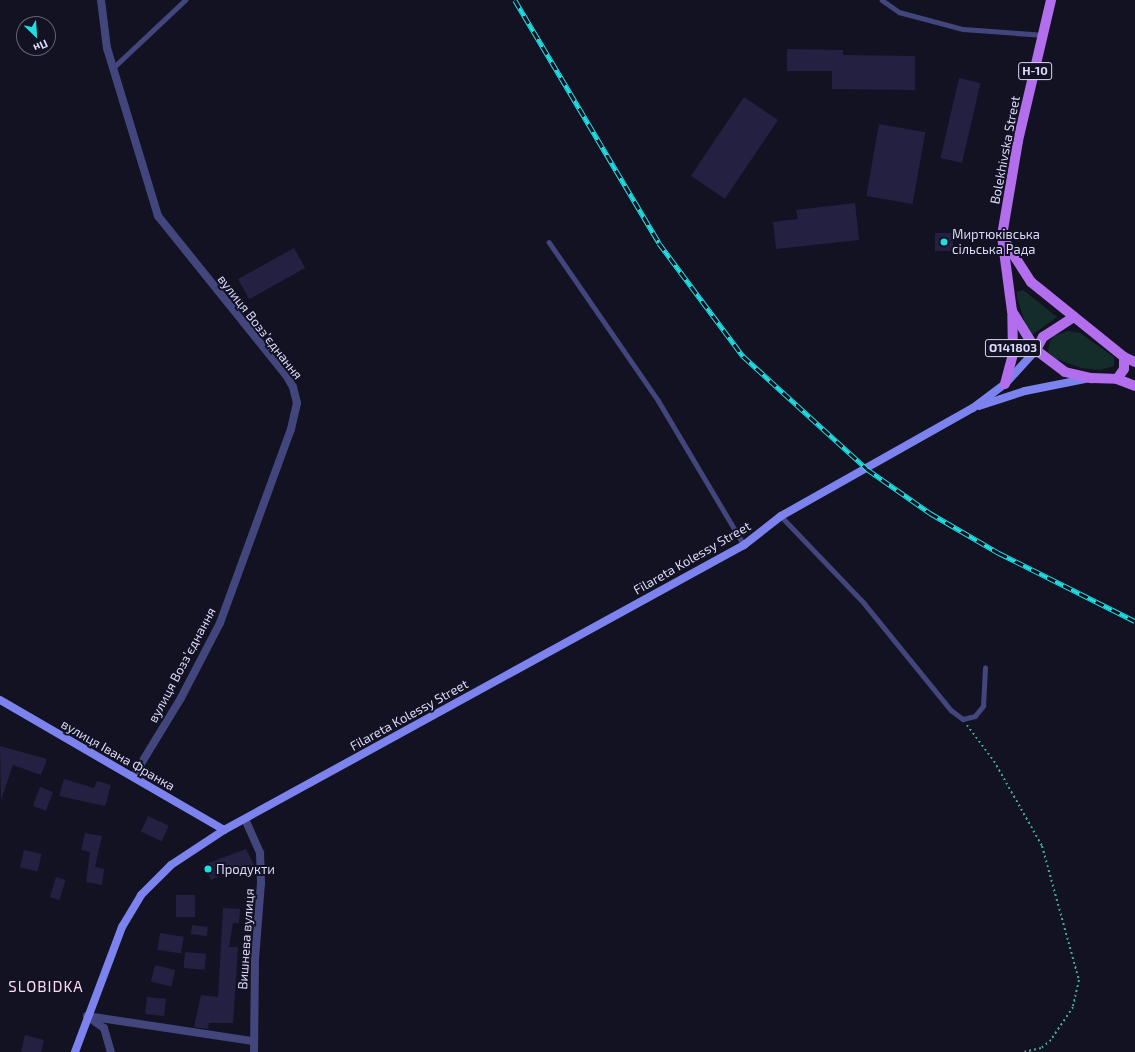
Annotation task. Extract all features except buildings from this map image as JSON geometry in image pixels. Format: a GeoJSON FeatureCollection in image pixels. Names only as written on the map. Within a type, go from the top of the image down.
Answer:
{"type":"FeatureCollection","features":[{"type":"Feature","properties":{"kind":"main road","name":"Bolekhivska Street"},"geometry":{"type":"LineString","coordinates":[[1051,0],[1018,141],[1002,236],[1012,311],[1036,350],[1065,372],[1092,378],[1117,379],[1135,386]]}},
{"type":"Feature","properties":{"kind":"main road"},"geometry":{"type":"LineString","coordinates":[[1002,236],[1031,282],[1124,357],[1135,362]]}},
{"type":"Feature","properties":{"kind":"main road","name":"О141803"},"geometry":{"type":"LineString","coordinates":[[1005,384],[1013,354],[1012,311]]}},
{"type":"Feature","properties":{"kind":"main road"},"geometry":{"type":"LineString","coordinates":[[1036,350],[1043,337],[1074,317]]}},
{"type":"Feature","properties":{"kind":"main road","name":"О141803"},"geometry":{"type":"LineString","coordinates":[[973,408],[1005,384],[1036,350]]}},
{"type":"Feature","properties":{"kind":"main road"},"geometry":{"type":"LineString","coordinates":[[1117,379],[1124,369],[1124,357]]}},
{"type":"Feature","properties":{"kind":"main road","name":"О141803"},"geometry":{"type":"LineString","coordinates":[[973,408],[1025,391],[1092,378]]}},
{"type":"Feature","properties":{"kind":"main road","name":"Filareta Kolessy Street"},"geometry":{"type":"LineString","coordinates":[[75,1052],[87,1016],[122,927],[141,895],[171,865],[245,818],[744,545],[781,516],[973,408]]}},
{"type":"Feature","properties":{"kind":"main road","name":"вулиця Івана Франка"},"geometry":{"type":"LineString","coordinates":[[0,700],[224,830]]}},
{"type":"Feature","properties":{"kind":"street","name":"вулиця Воззʼєднання"},"geometry":{"type":"LineString","coordinates":[[101,0],[107,48],[158,216],[286,375],[293,387],[297,403],[291,428],[220,623],[180,698],[132,777]]}},
{"type":"Feature","properties":{"kind":"street","name":"Вишнева вулиця"},"geometry":{"type":"LineString","coordinates":[[245,818],[260,853],[261,883],[253,1040],[254,1052]]}},
{"type":"Feature","properties":{"kind":"street"},"geometry":{"type":"LineString","coordinates":[[87,1016],[253,1040]]}},
{"type":"Feature","properties":{"kind":"street"},"geometry":{"type":"LineString","coordinates":[[87,1016],[104,1028],[110,1052]]}},
{"type":"Feature","properties":{"kind":"lane"},"geometry":{"type":"LineString","coordinates":[[114,67],[185,0]]}},
{"type":"Feature","properties":{"kind":"lane"},"geometry":{"type":"LineString","coordinates":[[882,0],[899,12],[963,29],[1044,35]]}},
{"type":"Feature","properties":{"kind":"lane"},"geometry":{"type":"LineString","coordinates":[[549,242],[658,400],[744,545]]}},
{"type":"Feature","properties":{"kind":"lane"},"geometry":{"type":"LineString","coordinates":[[781,516],[864,603],[951,710],[963,719],[975,716],[983,706],[985,668]]}},
{"type":"Feature","properties":{"kind":"path"},"geometry":{"type":"LineString","coordinates":[[963,719],[994,761],[1042,846],[1078,976],[1077,1000],[1067,1017],[1046,1045],[1024,1052]]}},
{"type":"Feature","properties":{"kind":"green space"},"geometry":{"type":"Polygon","coordinates":[[[1023,290],[1057,317],[1032,335],[1028,332],[1017,297],[1017,292],[1023,290]]]}},
{"type":"Feature","properties":{"kind":"green space"},"geometry":{"type":"Polygon","coordinates":[[[1068,331],[1080,333],[1114,357],[1114,366],[1100,370],[1081,368],[1054,358],[1048,352],[1050,341],[1054,336],[1068,331]]]}},
{"type":"Feature","properties":{"kind":"railway"},"geometry":{"type":"LineString","coordinates":[[515,0],[659,243],[743,356],[867,469],[930,513],[999,553],[1135,621]]}},
{"type":"Feature","properties":{"kind":"place","name":"Миртюківська сільська Рада"},"geometry":{"type":"Point","coordinates":[944,242]}},
{"type":"Feature","properties":{"kind":"place","name":"Продукти"},"geometry":{"type":"Point","coordinates":[208,869]}},
{"type":"Feature","properties":{"kind":"district","name":"SLOBIDKA"},"geometry":{"type":"Point","coordinates":[46,987]}}]}
